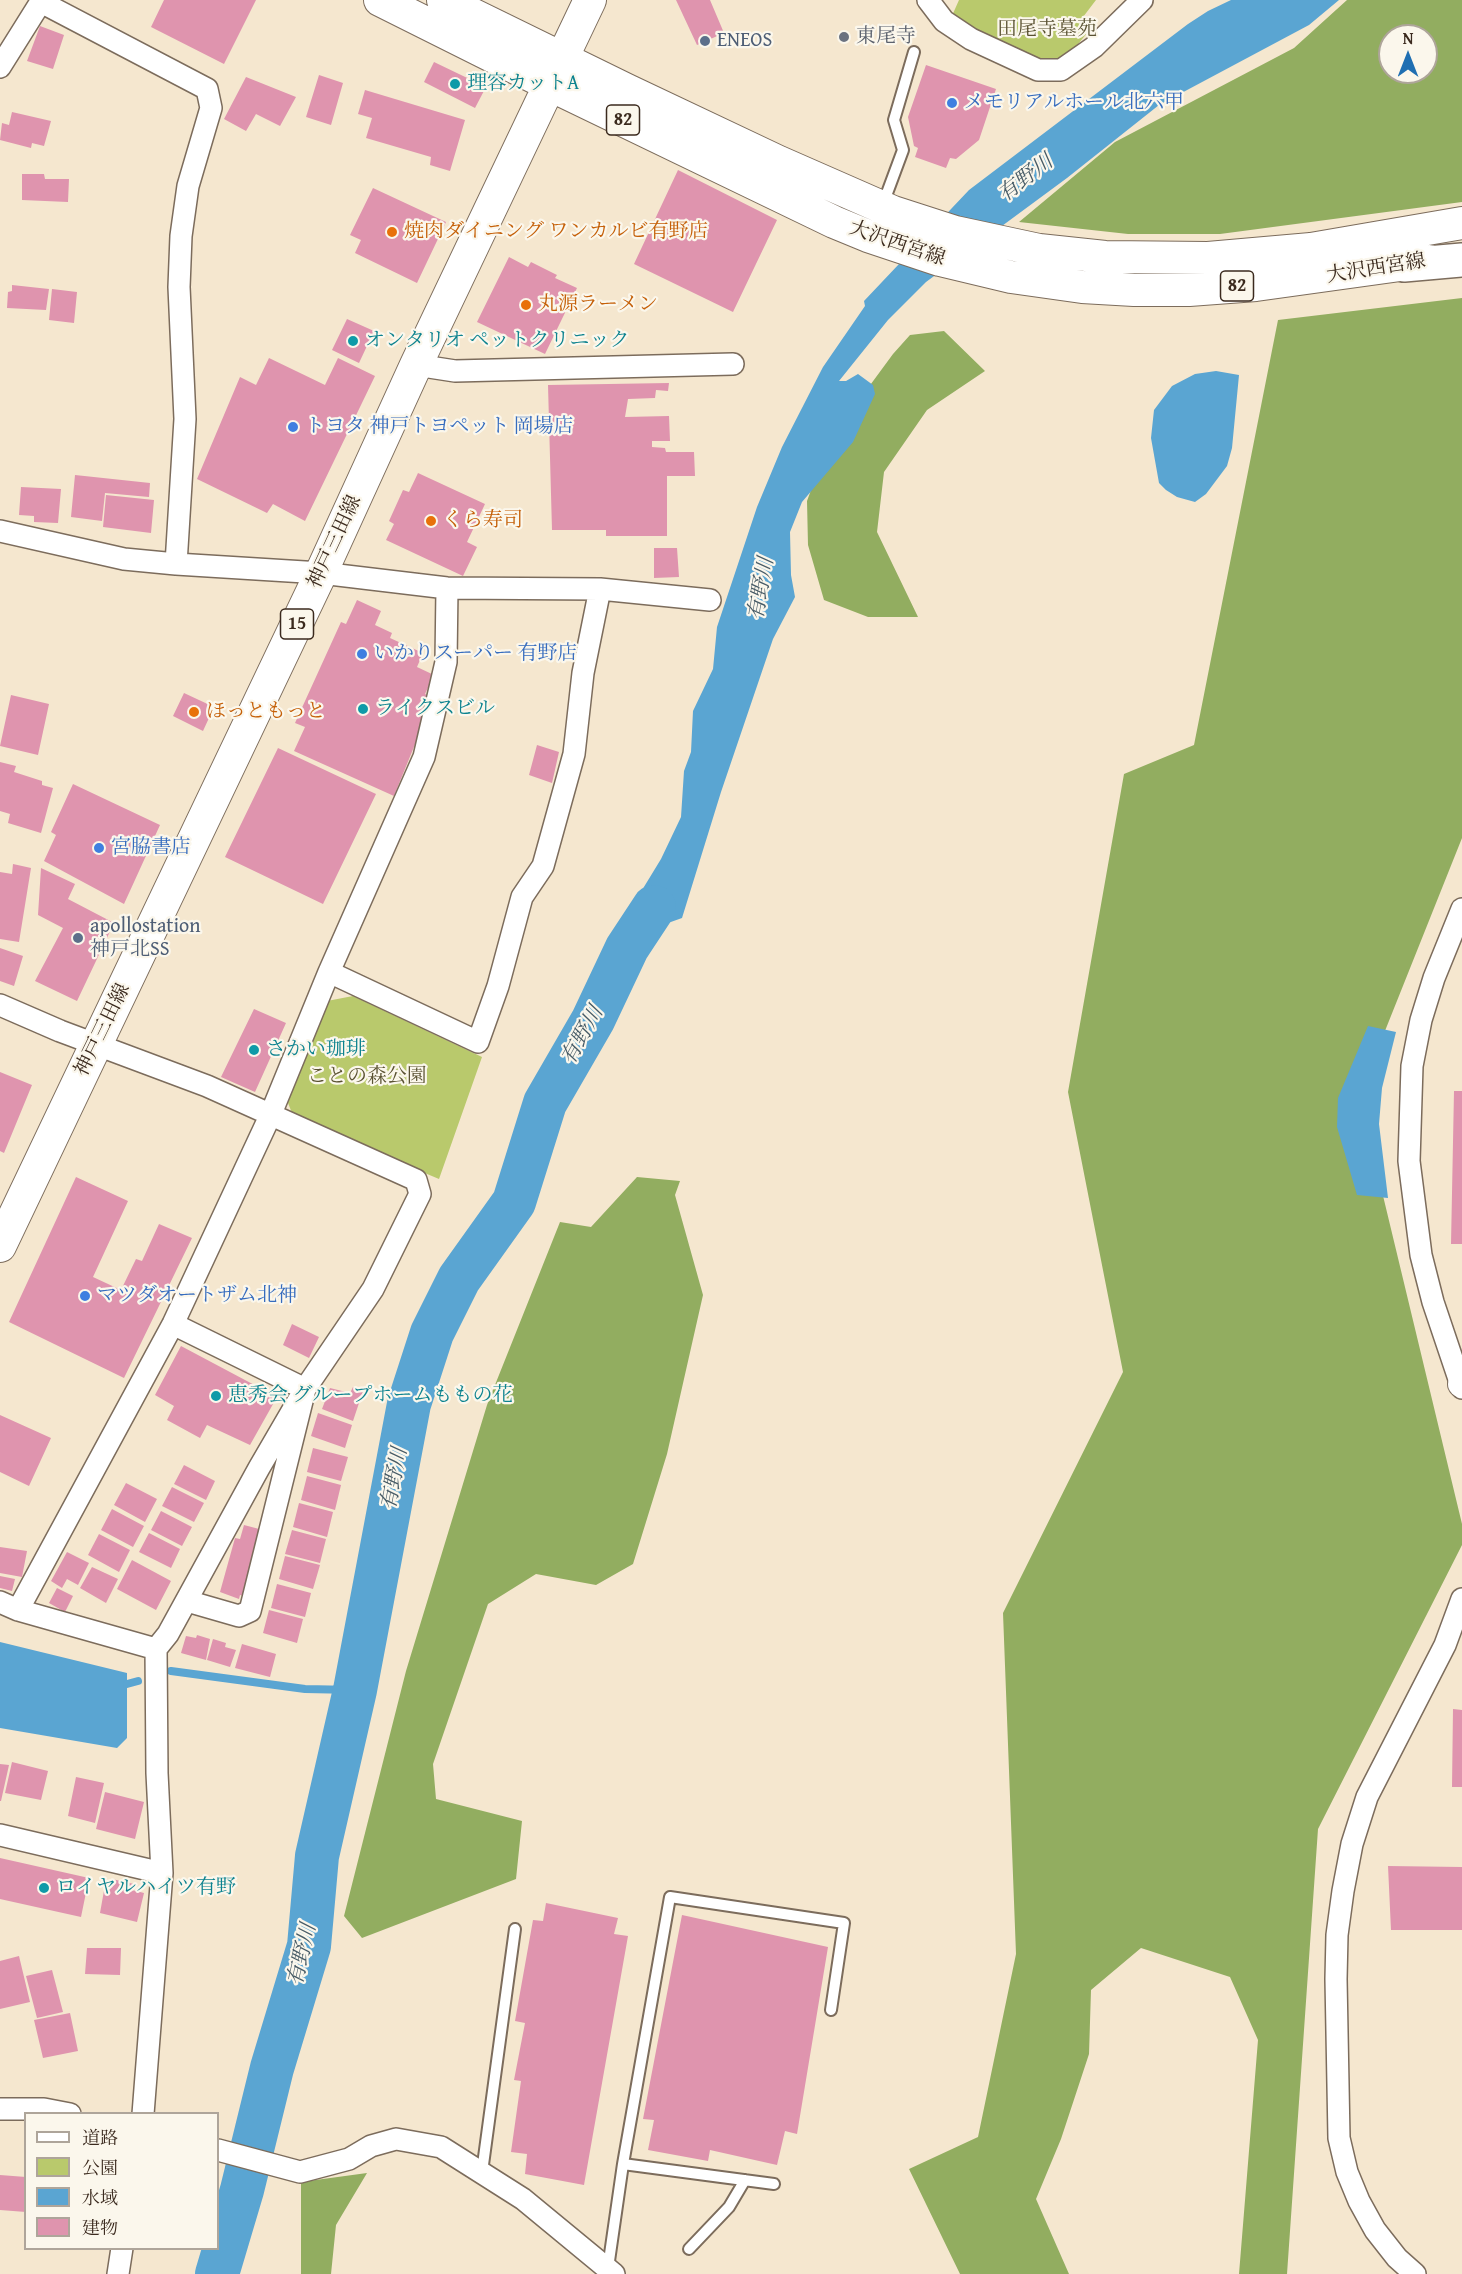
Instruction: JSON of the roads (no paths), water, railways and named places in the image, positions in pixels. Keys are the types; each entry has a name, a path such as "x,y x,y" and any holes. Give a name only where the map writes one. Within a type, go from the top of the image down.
{"highway":[{"path":"1404,265 1462,258"}],"main road":[{"name":"大沢西宮線","path":"380,0 779,162 887,209 955,232 1039,250 1116,257 1208,258 1311,249 1462,223"},
{"name":"大沢西宮線","path":"443,0 556,72 747,181 868,236 940,260 1011,277 1134,290 1189,290 1306,279 1404,265"},
{"name":"神戸三田線","path":"0,1246 321,573 416,365 590,0"}],"street":[{"path":"928,0 944,21 970,39 1038,70 1060,70 1094,48 1142,0"},
{"path":"0,67 41,1 207,89 212,108 188,186 181,236 179,286 185,418 176,564"},
{"path":"416,365 455,371 733,364"},
{"path":"0,531 124,559 321,573 447,588 600,589 710,600"},
{"path":"156,1649 9,1606 173,1324 270,1116 329,972 424,757 446,662 447,588"},
{"path":"329,972 485,1046 498,986 522,897 543,866 574,754 583,673 600,589"},
{"path":"1462,909 1434,978 1421,1020 1412,1066 1408,1161 1421,1255 1462,1385"},
{"path":"0,1005 207,1086 416,1180 420,1194 373,1289 305,1389 187,1601 168,1634 156,1649 157,1773 162,1873 142,2112"},
{"path":"173,1324 305,1389"},
{"path":"187,1601 239,1616 250,1611 305,1389"},
{"path":"247,1490 277,1498"},
{"path":"1415,2274 1397,2258 1374,2230 1359,2201 1345,2161 1337,2105 1337,1935 1342,1891 1352,1844 1367,1797 1445,1645 1462,1599"},
{"path":"0,1835 162,1873"},
{"path":"0,2109 44,2109 60,2112"},
{"path":"219,2150 300,2172 349,2159 371,2146 396,2139 441,2147 524,2199 611,2271"},
{"path":"118,2274 122,2250"}],"lane":[{"path":"887,209 903,150 894,120 914,52"},
{"path":"611,2271 623,2164 670,1896 843,1923 831,2010"},
{"path":"482,2172 515,1929"},
{"path":"623,2164 774,2184"},
{"path":"689,2249 729,2207 745,2180"}],"water":[{"path":"1231,0 1339,0 1309,25 1159,105 1067,178 926,282 888,320 839,381 846,381 858,374 873,385 875,394 853,442 802,502 790,532 791,575 795,597 773,639 721,792 682,918 668,923 655,938 639,964 610,951 621,920 625,918 661,859 681,817 684,771 691,752 693,711 713,669 717,627 757,507 782,447 823,367 865,306 864,301 969,190 1188,24"},
{"path":"1216,371 1239,375 1232,448 1227,466 1206,494 1195,502 1177,497 1159,483 1151,438 1154,410 1172,386 1195,374"},
{"path":"1368,1026 1396,1032 1382,1088 1379,1124 1388,1198 1357,1195 1337,1127 1338,1098"},
{"path":"0,1642 127,1673 127,1738 117,1748 0,1728"}],"waterway":[{"name":"有野川","path":"217,2274 242,2190 272,2068 309,1946 317,1856 355,1690 409,1404 432,1333 459,1279 514,1202 545,1103 593,1020 627,948 654,907"},
{"path":"171,1671 305,1689 355,1690"},
{"path":"127,1684 138,1681"}],"place":[{"name":"東尾寺","path":"844,37"},
{"name":"ENEOS","path":"705,41"},
{"name":"理容カットA","path":"455,84"},
{"name":"メモリアルホール北六甲","path":"952,103"},
{"name":"焼肉ダイニング ワンカルビ有野店","path":"392,232"},
{"name":"丸源ラーメン","path":"526,305"},
{"name":"オンタリオ ペットクリニック","path":"353,341"},
{"name":"トヨタ 神戸トヨペット 岡場店","path":"293,427"},
{"name":"くら寿司","path":"431,521"},
{"name":"いかりスーパー 有野店","path":"362,654"},
{"name":"ライクスビル","path":"363,709"},
{"name":"ほっともっと","path":"194,712"},
{"name":"宮脇書店","path":"99,848"},
{"name":"apollostation 神戸北SS","path":"78,938"},
{"name":"さかい珈琲","path":"254,1050"},
{"name":"マツダオートザム北神","path":"85,1296"},
{"name":"恵秀会 グループホームももの花","path":"216,1396"},
{"name":"ロイヤルハイツ有野","path":"44,1888"}],"park label":[{"name":"田尾寺墓苑","path":"1047,30"},
{"name":"ことの森公園","path":"367,1077"}]}
